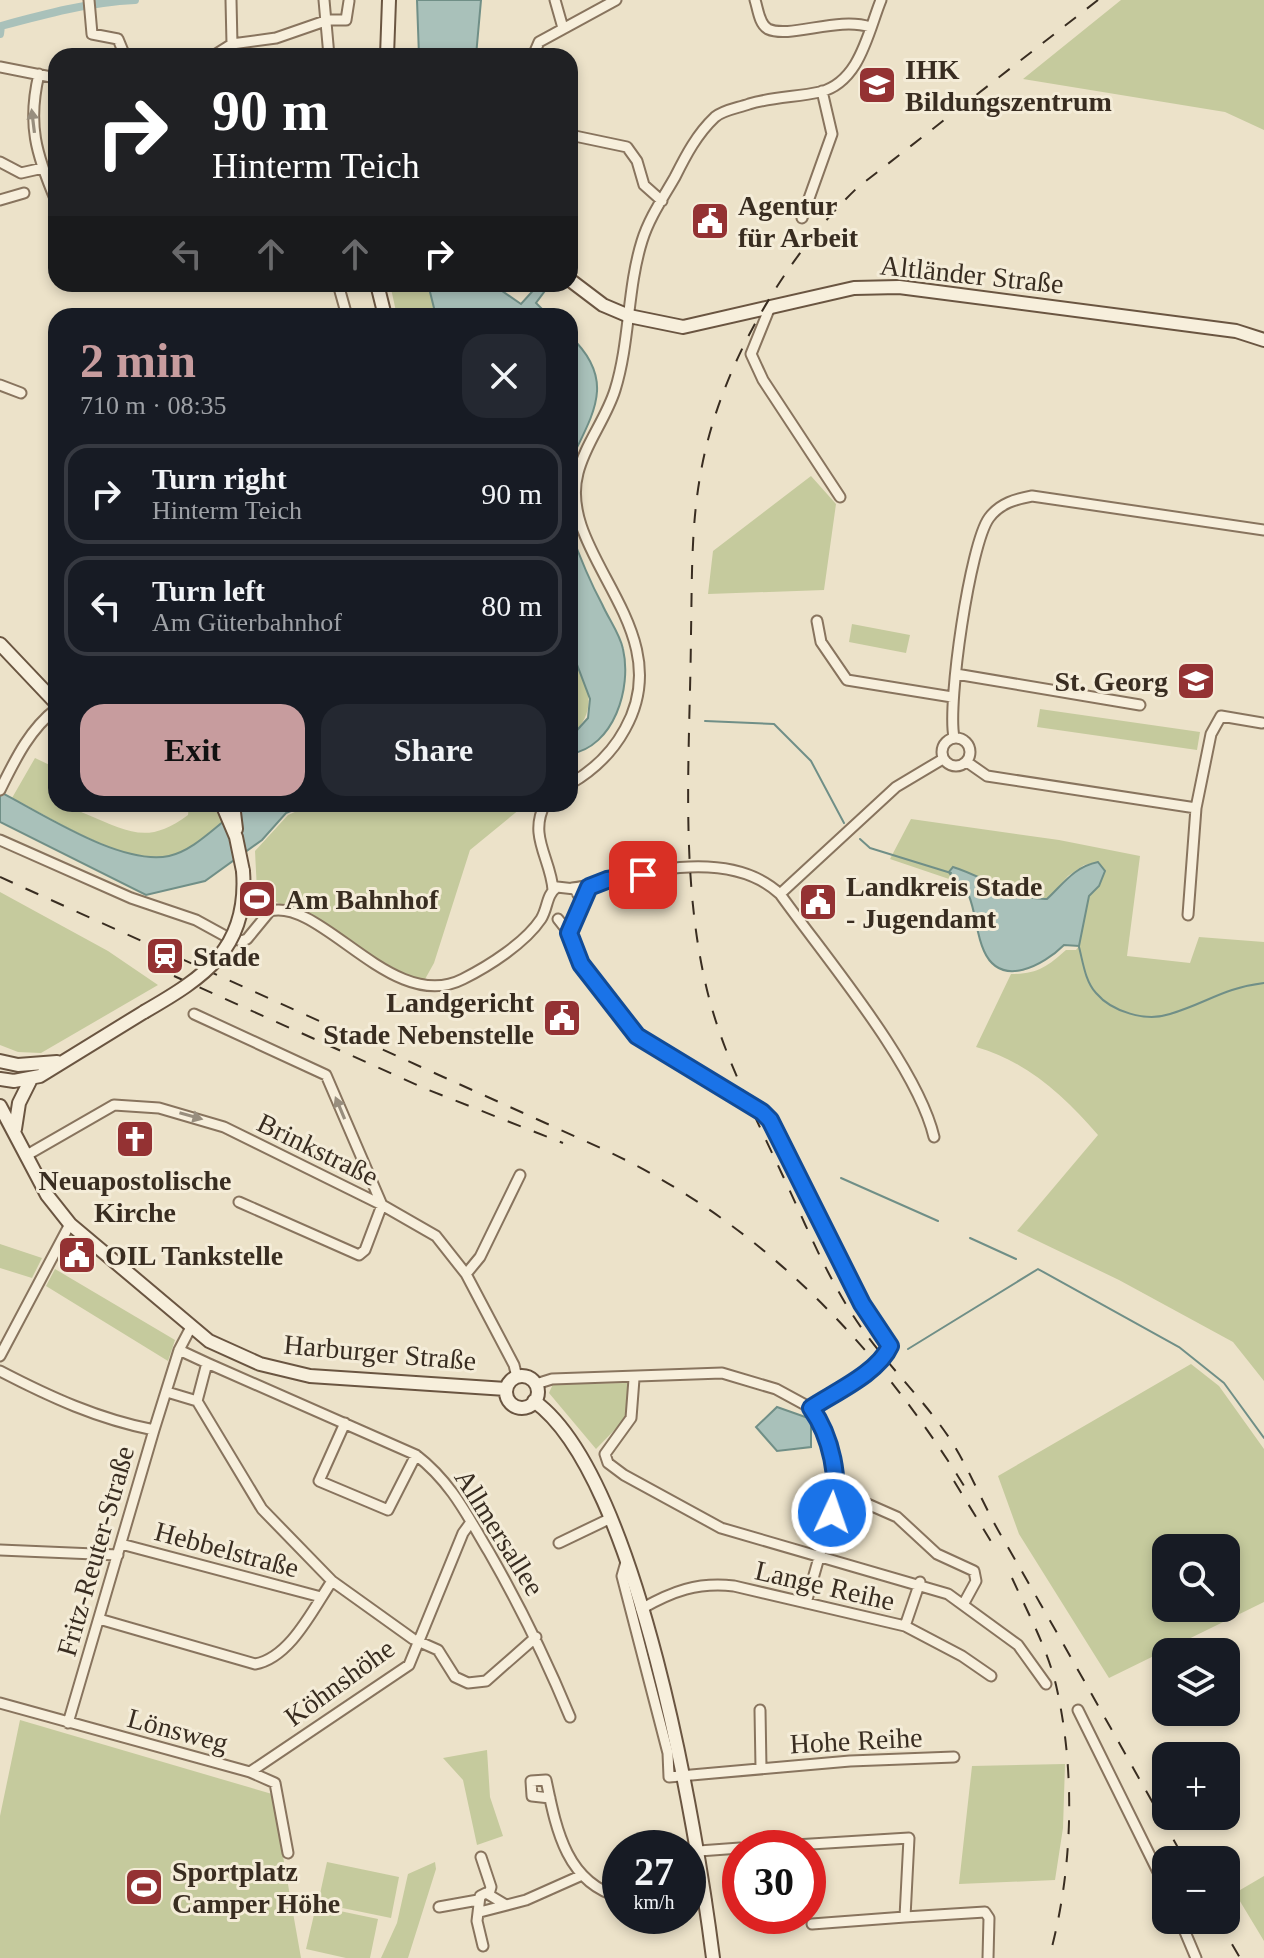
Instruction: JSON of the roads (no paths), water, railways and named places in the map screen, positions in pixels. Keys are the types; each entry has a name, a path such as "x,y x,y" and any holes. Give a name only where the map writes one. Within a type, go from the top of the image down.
{"main road":[{"path":"387,48 389,0"},
{"name":"Altländer Straße","path":"578,286 603,305 629,316 683,327 854,288 899,287 1264,333"},
{"name":"Altländer Straße","path":"1240,332 1264,340"},
{"path":"0,644 48,695"},
{"path":"15,1132 19,1103 31,1079 210,969 235,934 244,888 229,812"},
{"path":"3,1071 60,1061"},
{"path":"3,1071 31,1079"},
{"name":"Harburger Straße","path":"3,1071 8,1119"},
{"name":"Harburger Straße","path":"0,1106 47,1195 70,1224 190,1329 226,1351 279,1370 318,1377 506,1389"},
{"path":"517,1377 530,1378 536,1384 534,1401 526,1407 516,1406 508,1399 506,1389 517,1377"},
{"path":"534,1401 569,1433 611,1518 627,1560 694,1830"},
{"path":"706,1900 713,1958"}],"street":[{"path":"89,0 92,34 121,41 123,48"},
{"path":"231,0 232,44"},
{"path":"555,0 563,28"},
{"path":"536,48 539,42 616,0"},
{"path":"755,0 762,23 769,29 787,30 844,21 870,27"},
{"path":"578,471 615,393 641,242 695,140 718,114 757,102 822,91 841,82 853,68 881,0"},
{"path":"324,1 329,48"},
{"path":"226,48 232,44 276,38 328,20 346,20 349,1"},
{"path":"3,67 48,76"},
{"path":"39,74 31,105 32,125 48,181"},
{"path":"802,218 832,134 822,91"},
{"path":"578,137 627,147 637,161 644,185 662,201"},
{"path":"0,162 21,173 43,168"},
{"path":"0,200 24,193"},
{"path":"770,307 751,354 763,380 840,497"},
{"path":"0,385 21,393"},
{"path":"954,737 952,697 979,536 990,516 1014,499 1032,496 1264,530"},
{"path":"578,514 629,627 640,669 632,716 614,747 595,768 578,779"},
{"path":"817,621 821,642 847,680 952,697"},
{"path":"956,674 1140,705"},
{"path":"2,787 38,724 48,716"},
{"path":"1188,915 1196,808 1211,734 1221,716 1262,723"},
{"path":"943,759 944,743 954,737"},
{"path":"954,737 969,745 967,762"},
{"path":"943,759 955,766 967,762"},
{"path":"780,894 896,787 943,759"},
{"path":"967,762 987,776 1196,808"},
{"path":"0,765 8,773"},
{"path":"0,840 131,898 196,920 237,940 247,939 270,911 289,912 376,964 429,987 451,984 479,970 540,920 553,890 552,876 540,848 538,828 543,812"},
{"path":"553,890 716,866 767,882 780,894 871,1020 911,1082 929,1116 934,1137"},
{"path":"552,876 570,887 582,902"},
{"path":"569,933 589,887"},
{"path":"547,904 569,933 581,964 637,1036 762,1112 770,1120 862,1304 890,1346 887,1353 860,1376 811,1408"},
{"path":"540,920 576,915"},
{"path":"194,1014 326,1075 382,1205 365,1250 359,1255 239,1202"},
{"name":"Brinkstraße","path":"27,1155 114,1105 159,1108 214,1124 382,1205 436,1236 466,1274 514,1365 517,1377"},
{"path":"466,1274 480,1257 520,1175"},
{"path":"0,1356 70,1224"},
{"name":"Fritz-Reuter-Straße","path":"68,1723 154,1430 179,1350 190,1329"},
{"name":"Allmersallee","path":"179,1350 416,1455 439,1473 462,1503 536,1637 570,1717"},
{"path":"197,1401 207,1363"},
{"path":"0,1371 61,1403 119,1423 154,1430"},
{"path":"536,1384 552,1379 634,1379 701,1371 722,1373 776,1389 811,1408 822,1423 838,1491 806,1603"},
{"path":"634,1379 633,1411 605,1449 608,1463 676,1505 721,1528 920,1582 964,1603 1018,1645 1046,1684"},
{"path":"167,1392 197,1401 262,1509 332,1581 438,1650 455,1677 468,1683 486,1681 536,1637"},
{"path":"345,1423 319,1481 388,1510 416,1455"},
{"path":"838,1491 897,1517 937,1554 974,1571 976,1581 964,1603"},
{"path":"559,1543 611,1518"},
{"name":"Köhnshöhe","path":"250,1772 409,1665 463,1533 471,1522"},
{"name":"Hebbelstraße","path":"121,1544 321,1597"},
{"path":"0,1550 118,1555"},
{"path":"627,1560 622,1576 668,1753 666,1772 674,1780 683,1779"},
{"path":"99,1619 255,1664 270,1661 284,1648 332,1581"},
{"path":"905,1626 920,1582"},
{"name":"Lange Reihe","path":"641,1609 675,1590 706,1583 905,1626 962,1656 991,1676"},
{"name":"Lönsweg","path":"0,1703 250,1772 275,1783 288,1853"},
{"name":"Hohe Reihe","path":"760,1710 761,1768"},
{"path":"1078,1710 1152,1860"},
{"name":"Hohe Reihe","path":"683,1779 761,1768 954,1757"},
{"path":"550,1798 559,1833 580,1876 602,1890"},
{"path":"826,1843 909,1838 905,1917"},
{"path":"481,1857 491,1887 489,1894"},
{"path":"480,1912 580,1876"},
{"path":"439,1907 478,1900 483,1893 506,1905"},
{"path":"478,1900 480,1912 477,1921 483,1946"},
{"path":"826,1923 985,1912 989,1918 988,1958"},
{"path":"1186,1934 1196,1958"}],"water":[{"path":"417,0 481,0 477,48 419,48"},
{"path":"430,292 504,292 521,304 532,292 544,292 536,303 541,308 434,308"},
{"path":"578,345 593,368 597,383 596,398 578,446"},
{"path":"578,550 623,649 625,681 622,698 608,728 598,740 578,751 578,729 588,718 590,699 578,667"},
{"path":"0,792 106,846 150,857 181,852 236,812 288,812 262,840 205,881 146,895 0,822"},
{"path":"1098,862 1105,871 1099,886 1089,896 1079,946 1064,945 1034,966 1012,971 1001,969 991,962 984,951 969,896 949,872 953,867 1011,892 1047,899 1076,872"},
{"path":"777,1407 811,1419 811,1447 777,1451 756,1427"}],"waterway":[{"path":"0,34 1,26 34,17 84,6 135,0"},
{"path":"705,721 774,724 811,761 844,823"},
{"path":"860,839 870,848 951,873"},
{"path":"1079,947 1087,977 1096,993 1120,1010 1140,1016 1170,1014 1226,992 1264,983"},
{"path":"841,1178 938,1221"},
{"path":"970,1238 1016,1259"},
{"path":"908,1349 1038,1269 1179,1347 1224,1383 1264,1438"}],"railway":[{"path":"1098,0 857,188 803,249 757,320 737,359 709,438 695,516 688,815 693,906 708,994 741,1086 819,1254 863,1330 950,1439 995,1525 1177,1846"},
{"path":"0,877 603,1149 660,1179 714,1213 763,1250 853,1336 931,1435 966,1489"},
{"path":"174,976 426,1089 563,1143"},
{"path":"954,1481 992,1543"},
{"path":"1012,1578 1052,1671 1067,1752 1067,1857 1049,1958"},
{"path":"1226,1934 1240,1958"}],"place":[{"name":"IHK Bildungszentrum","path":"877,85"},
{"name":"Agentur für Arbeit","path":"710,221"},
{"name":"St. Georg","path":"1196,681"},
{"name":"Am Bahnhof","path":"257,899"},
{"name":"Landkreis Stade - Jugendamt","path":"818,902"},
{"name":"Stade","path":"165,956"},
{"name":"Landgericht Stade Nebenstelle","path":"562,1018"},
{"name":"Neuapostolische Kirche","path":"135,1139"},
{"name":"OIL Tankstelle","path":"77,1255"},
{"name":"Sportplatz Camper Höhe","path":"144,1887"}]}
